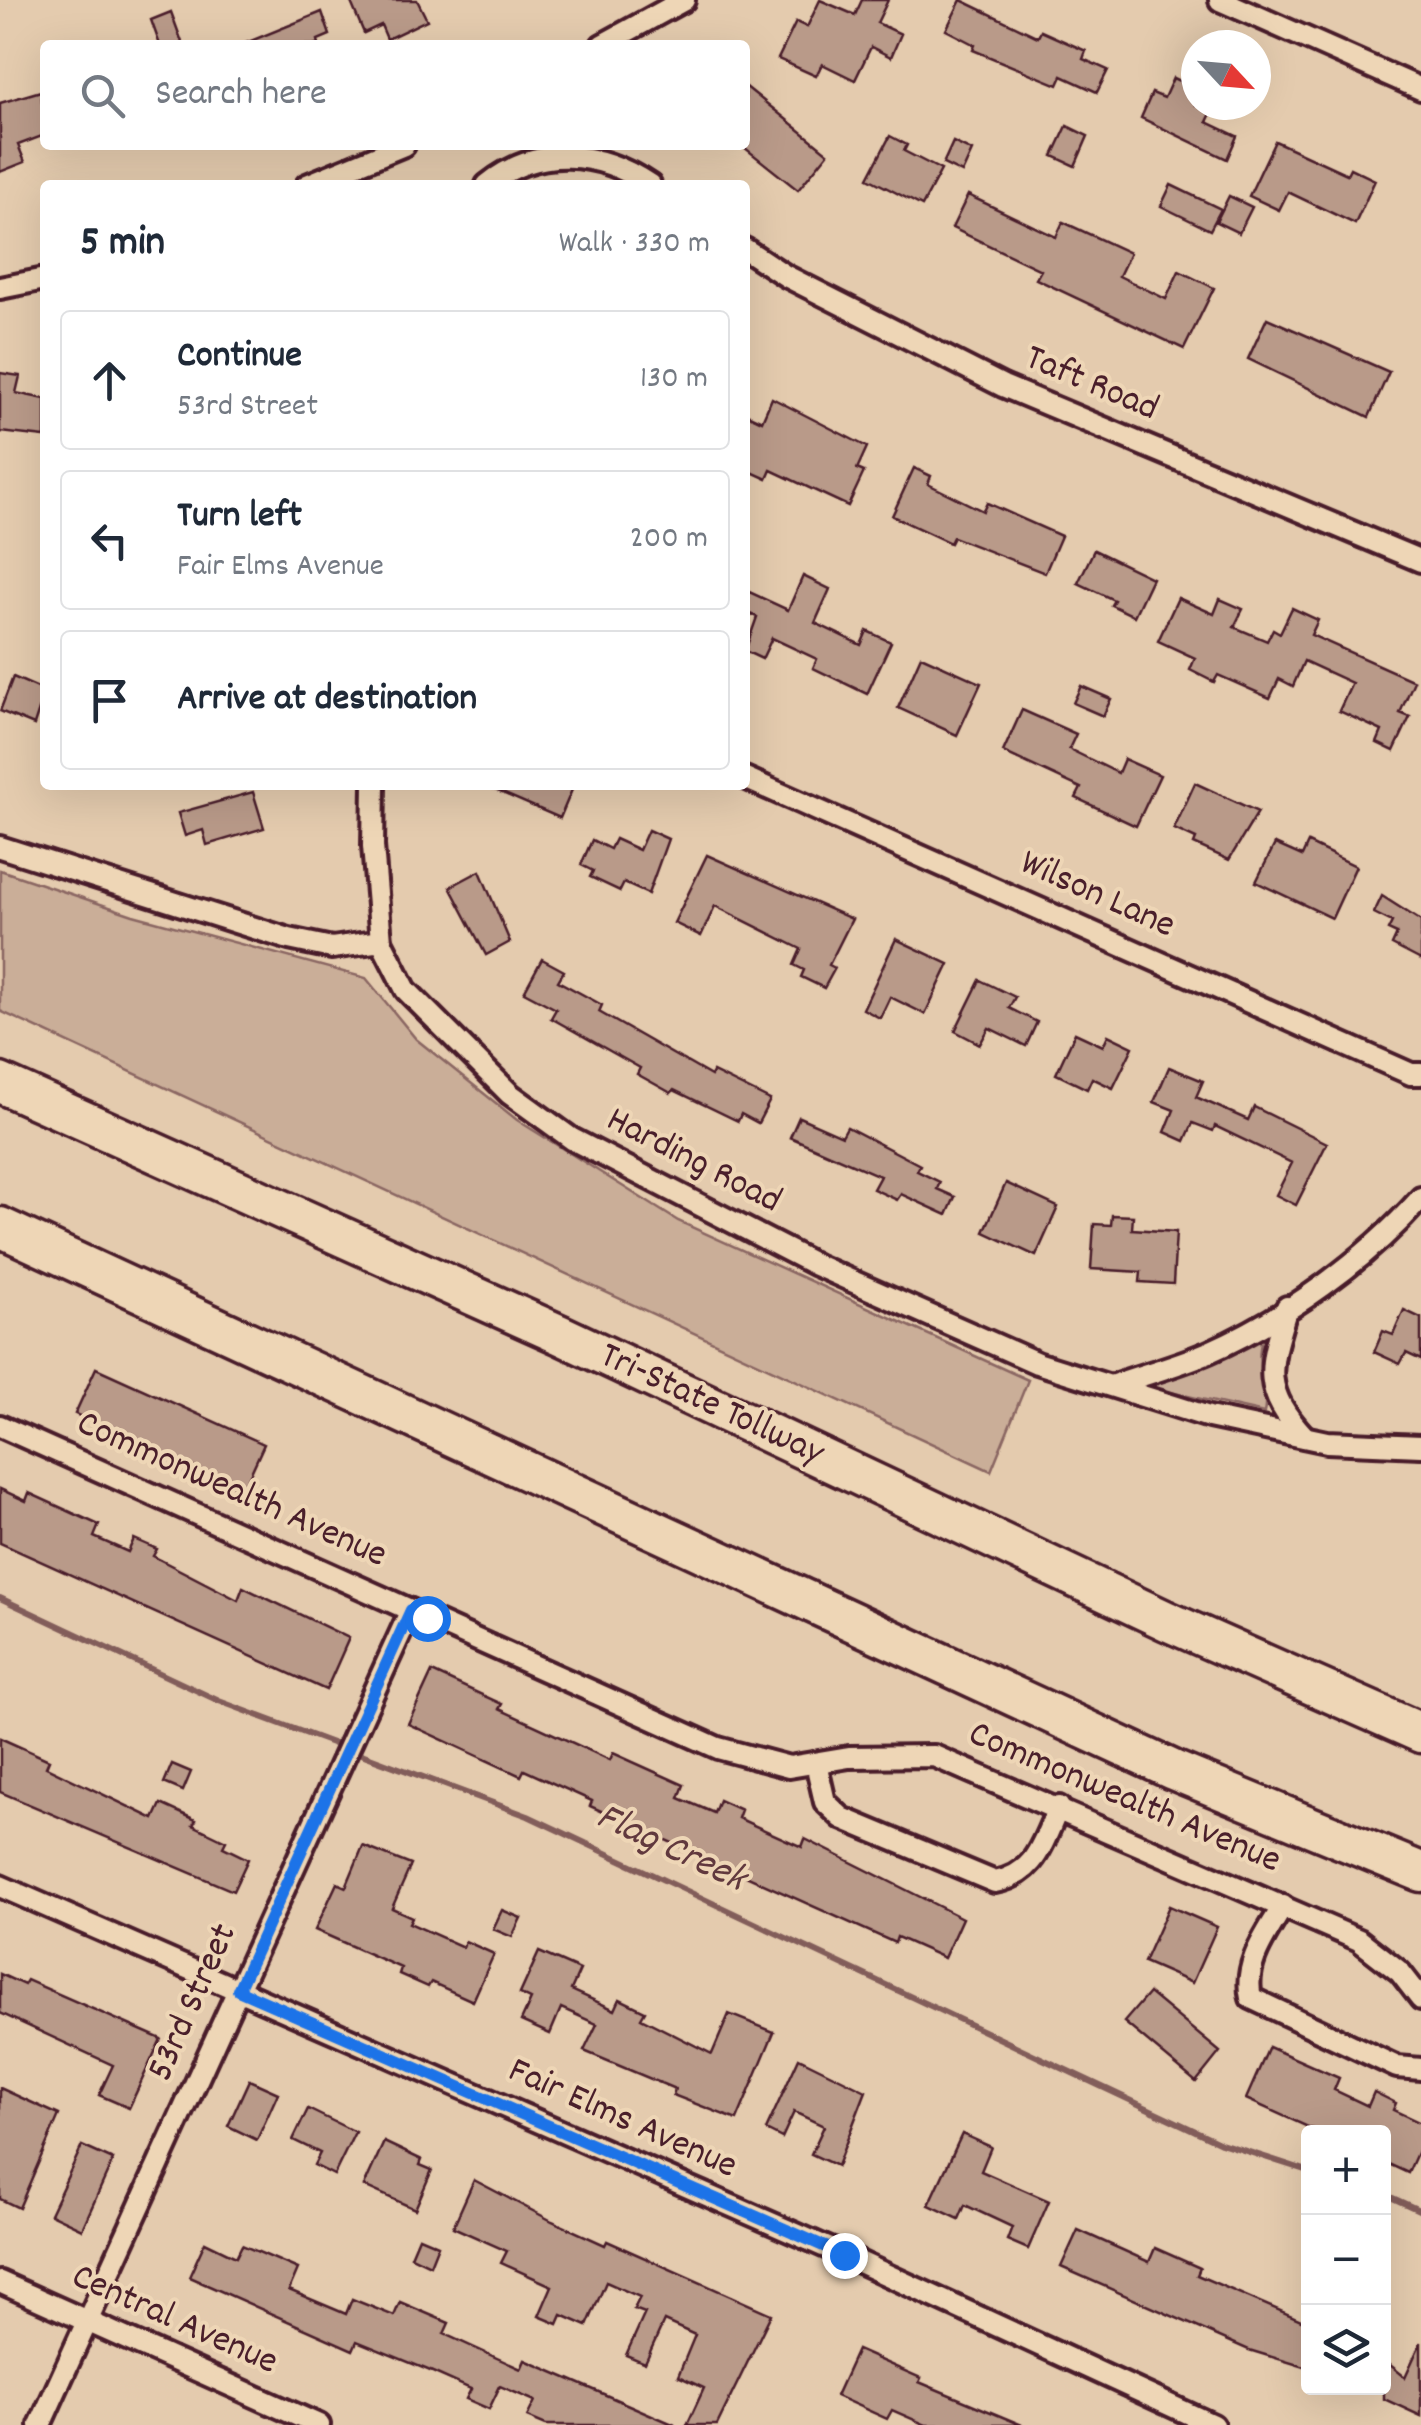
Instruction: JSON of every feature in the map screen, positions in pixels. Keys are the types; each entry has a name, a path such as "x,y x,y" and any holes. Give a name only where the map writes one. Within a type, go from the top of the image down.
{"highway":[{"name":"Tri-State Tollway","path":"0,1082 561,1336 1167,1620 1421,1733"},
{"path":"0,1228 1173,1770 1421,1872"}],"street":[{"path":"611,40 684,0"},
{"path":"1220,0 1421,90"},
{"path":"319,180 392,150"},
{"path":"493,180 542,151 605,161 641,180"},
{"name":"Taft Road","path":"750,252 786,276 1003,386 1421,561"},
{"path":"0,288 40,280"},
{"name":"Wilson Lane","path":"750,780 1416,1074"},
{"path":"0,848 290,939 332,948 380,941 373,846 374,790"},
{"name":"Harding Road","path":"380,941 406,990 453,1042 510,1094 572,1139 933,1320 1037,1363 1208,1417 1305,1437 1421,1446"},
{"path":"1416,1074 1421,1094"},
{"path":"1114,1385 1210,1352 1288,1307 1394,1229 1421,1198"},
{"path":"1288,1307 1270,1375 1278,1405 1305,1437"},
{"name":"Commonwealth Avenue","path":"0,1426 718,1748 788,1767 848,1757 934,1756 1359,1940 1400,1972 1421,2000"},
{"name":"53rd Street","path":"40,2425 411,1610"},
{"path":"816,1763 825,1802 842,1818 995,1882 1017,1878 1033,1862 1059,1807"},
{"name":"Fair Elms Avenue","path":"0,1886 846,2256 1212,2425"},
{"path":"1283,1906 1257,1951 1247,1981 1251,1998 1398,2067 1421,2069"},
{"name":"Central Avenue","path":"0,2282 319,2425"}],"shaded area":[{"path":"0,870 133,915 366,978 416,1039 517,1120 678,1221 1028,1380 991,1471 0,1011"},
{"path":"1254,1339 1261,1343 1264,1413 1152,1388 1157,1380 1204,1365"}],"building":[{"path":"350,0 417,0 427,20 387,39 381,25 364,33"},
{"path":"820,0 855,15 862,0 888,0 877,23 901,34 891,57 871,47 855,80 822,64 816,76 778,59 796,22 807,27"},
{"path":"961,0 1038,37 1041,31 1086,51 1083,59 1108,70 1097,92 1062,76 1058,85 973,50 975,45 946,30"},
{"path":"171,12 181,40 158,40 151,20"},
{"path":"322,12 330,35 318,40 253,40"},
{"path":"1173,78 1181,82 1181,120 1208,120 1237,136 1227,159 1141,118 1152,93 1164,98"},
{"path":"750,90 828,153 798,190 748,150"},
{"path":"40,91 40,137 18,145 25,162 0,172 0,103"},
{"path":"1067,126 1088,136 1075,166 1053,156"},
{"path":"890,136 907,145 904,151 941,170 922,206 868,178"},
{"path":"1275,141 1347,174 1350,168 1375,180 1355,224 1288,192 1279,210 1249,196"},
{"path":"953,142 972,151 962,173 943,164"},
{"path":"1171,185 1221,209 1210,230 1161,206"},
{"path":"968,195 1056,237 1063,222 1130,253 1119,276 1166,299 1179,271 1214,288 1184,349 1036,279 1041,270 952,228"},
{"path":"1229,196 1252,207 1239,233 1216,222"},
{"path":"1267,318 1389,372 1369,417 1248,359"},
{"path":"0,373 20,376 16,393 40,398 40,436 0,432"},
{"path":"772,398 867,447 857,469 864,472 848,506 771,470 767,479 750,471 750,415 762,421"},
{"path":"914,468 931,476 928,484 983,511 987,503 1061,536 1045,573 953,537 950,543 892,516"},
{"path":"1094,550 1152,578 1134,616 1111,605 1114,600 1078,583"},
{"path":"803,576 830,589 815,623 861,645 867,631 891,642 867,694 813,668 817,659 772,638 762,659 750,653 750,637 757,617 750,614 750,592 788,610"},
{"path":"1178,598 1214,614 1220,599 1243,609 1234,627 1267,641 1273,629 1280,633 1292,608 1318,620 1311,635 1414,681 1400,713 1410,717 1394,751 1377,743 1382,731 1339,711 1352,683 1304,661 1293,686 1279,679 1270,698 1218,675 1214,682 1190,670 1195,658 1158,641"},
{"path":"921,656 981,683 957,735 898,708"},
{"path":"13,677 40,689 34,725 0,711"},
{"path":"1081,686 1111,699 1103,716 1073,703"},
{"path":"1022,710 1076,734 1069,749 1118,773 1124,759 1160,775 1136,826 1076,798 1081,788 1003,752"},
{"path":"1195,783 1258,812 1229,860 1194,844 1196,839 1174,829"},
{"path":"496,790 572,790 560,818"},
{"path":"253,792 264,828 207,845 203,830 185,836 178,813"},
{"path":"648,830 668,839 648,894 624,883 620,891 590,877 593,871 581,865 592,840 610,849 615,839 639,850"},
{"path":"1308,843 1356,866 1332,918 1256,882 1275,844 1302,856"},
{"path":"707,855 852,919 829,965 835,968 824,988 801,977 804,970 794,965 801,949 715,906 701,936 674,923"},
{"path":"480,871 510,942 486,955 450,887"},
{"path":"1382,896 1421,921 1421,960 1392,945 1397,934 1388,930 1392,922 1374,913"},
{"path":"896,939 949,964 925,1014 890,997 880,1018 863,1009"},
{"path":"542,959 564,971 558,981 602,1005 599,1012 711,1076 713,1072 770,1100 758,1123 741,1114 738,1121 674,1090 671,1093 637,1074 640,1068 551,1018 556,1009 524,992"},
{"path":"980,980 1015,997 1009,1008 1037,1022 1026,1046 989,1028 980,1044 955,1031"},
{"path":"1075,1033 1103,1046 1108,1035 1133,1047 1113,1088 1092,1078 1087,1089 1056,1074"},
{"path":"1169,1067 1203,1081 1196,1097 1248,1120 1254,1107 1327,1143 1296,1205 1276,1195 1292,1163 1215,1126 1213,1131 1193,1123 1185,1141 1165,1132 1174,1110 1154,1102"},
{"path":"799,1117 842,1136 847,1127 920,1165 917,1171 940,1182 937,1189 955,1197 947,1215 901,1194 897,1200 873,1189 880,1176 790,1137"},
{"path":"1006,1183 1058,1207 1036,1256 984,1232"},
{"path":"1112,1215 1133,1216 1132,1229 1176,1232 1173,1284 1140,1282 1141,1272 1091,1269 1094,1224 1111,1225"},
{"path":"1404,1310 1421,1318 1421,1360 1406,1353 1400,1364 1374,1352 1383,1331 1393,1335"},
{"path":"96,1368 264,1444 243,1490 75,1414"},
{"path":"0,1489 26,1501 29,1493 99,1525 94,1537 128,1552 134,1539 157,1549 153,1556 238,1600 243,1587 349,1638 326,1690 0,1543"},
{"path":"432,1672 502,1704 499,1709 610,1760 613,1753 684,1785 679,1798 714,1813 719,1800 741,1810 738,1818 802,1847 805,1839 962,1918 944,1958 897,1937 895,1943 590,1806 592,1801 524,1770 521,1776 408,1724"},
{"path":"0,1738 49,1760 46,1767 154,1819 161,1804 196,1820 193,1825 226,1841 223,1847 248,1859 233,1891 0,1792"},
{"path":"172,1764 191,1772 183,1791 164,1783"},
{"path":"363,1846 411,1865 392,1908 412,1917 409,1923 463,1947 465,1941 494,1954 473,2001 431,1982 428,1987 399,1974 401,1968 315,1930 337,1883 346,1887"},
{"path":"1169,1906 1217,1927 1192,1983 1144,1962"},
{"path":"502,1910 521,1918 512,1937 493,1929"},
{"path":"539,1952 580,1970 571,1990 615,2010 620,1999 645,2011 641,2018 712,2054 729,2014 774,2032 737,2120 673,2095 675,2089 584,2051 597,2024 561,2008 550,2034 521,2021 531,1999 520,1994"},
{"path":"0,1974 24,1985 27,1980 161,2039 129,2108 99,2095 113,2065 0,2013"},
{"path":"1149,1993 1220,2052 1196,2082 1124,2022"},
{"path":"1269,2047 1339,2078 1334,2090 1368,2106 1374,2092 1396,2103 1393,2110 1421,2123 1421,2144 1408,2173 1391,2165 1391,2125 1304,2125 1246,2099"},
{"path":"799,2058 866,2091 837,2166 811,2154 824,2126 794,2112 782,2138 766,2130"},
{"path":"249,2080 278,2093 257,2140 228,2126"},
{"path":"0,2088 59,2115 19,2208 0,2199"},
{"path":"308,2109 355,2132 334,2175 314,2165 320,2153 293,2140"},
{"path":"962,2134 991,2147 981,2171 1049,2201 1028,2249 1007,2240 1012,2227 965,2205 959,2219 929,2205"},
{"path":"384,2142 422,2160 420,2165 432,2170 415,2209 364,2186"},
{"path":"82,2146 113,2160 82,2229 50,2214"},
{"path":"474,2180 605,2245 607,2241 771,2314 717,2425 687,2425 704,2388 678,2376 695,2335 664,2321 645,2363 626,2355 645,2313 634,2309 640,2297 606,2282 587,2326 562,2315 558,2324 539,2316 552,2286 501,2263 507,2251 453,2227"},
{"path":"1078,2230 1149,2262 1155,2248 1200,2268 1197,2275 1301,2320 1301,2366 1249,2350 1061,2267"},
{"path":"419,2237 438,2245 430,2265 411,2256"},
{"path":"205,2242 236,2257 242,2245 298,2269 289,2290 346,2314 352,2299 394,2316 400,2302 449,2323 444,2334 521,2369 525,2360 675,2425 546,2425 527,2417 535,2401 500,2386 489,2409 466,2399 471,2389 428,2370 357,2341 353,2350 189,2277"},
{"path":"1421,2342 1421,2416 1384,2399 1384,2395 1391,2395 1391,2366 1405,2377"},
{"path":"857,2350 921,2378 919,2382 1022,2425 926,2425 892,2410 887,2419 836,2396"}],"waterway":[{"name":"Flag Creek","path":"0,1598 219,1701 528,1816 1221,2143 1301,2169"},
{"name":"Flag Creek","path":"1391,2197 1421,2211"}],"route":[{"path":"427,1618 411,1610 238,1990 844,2255"}]}
